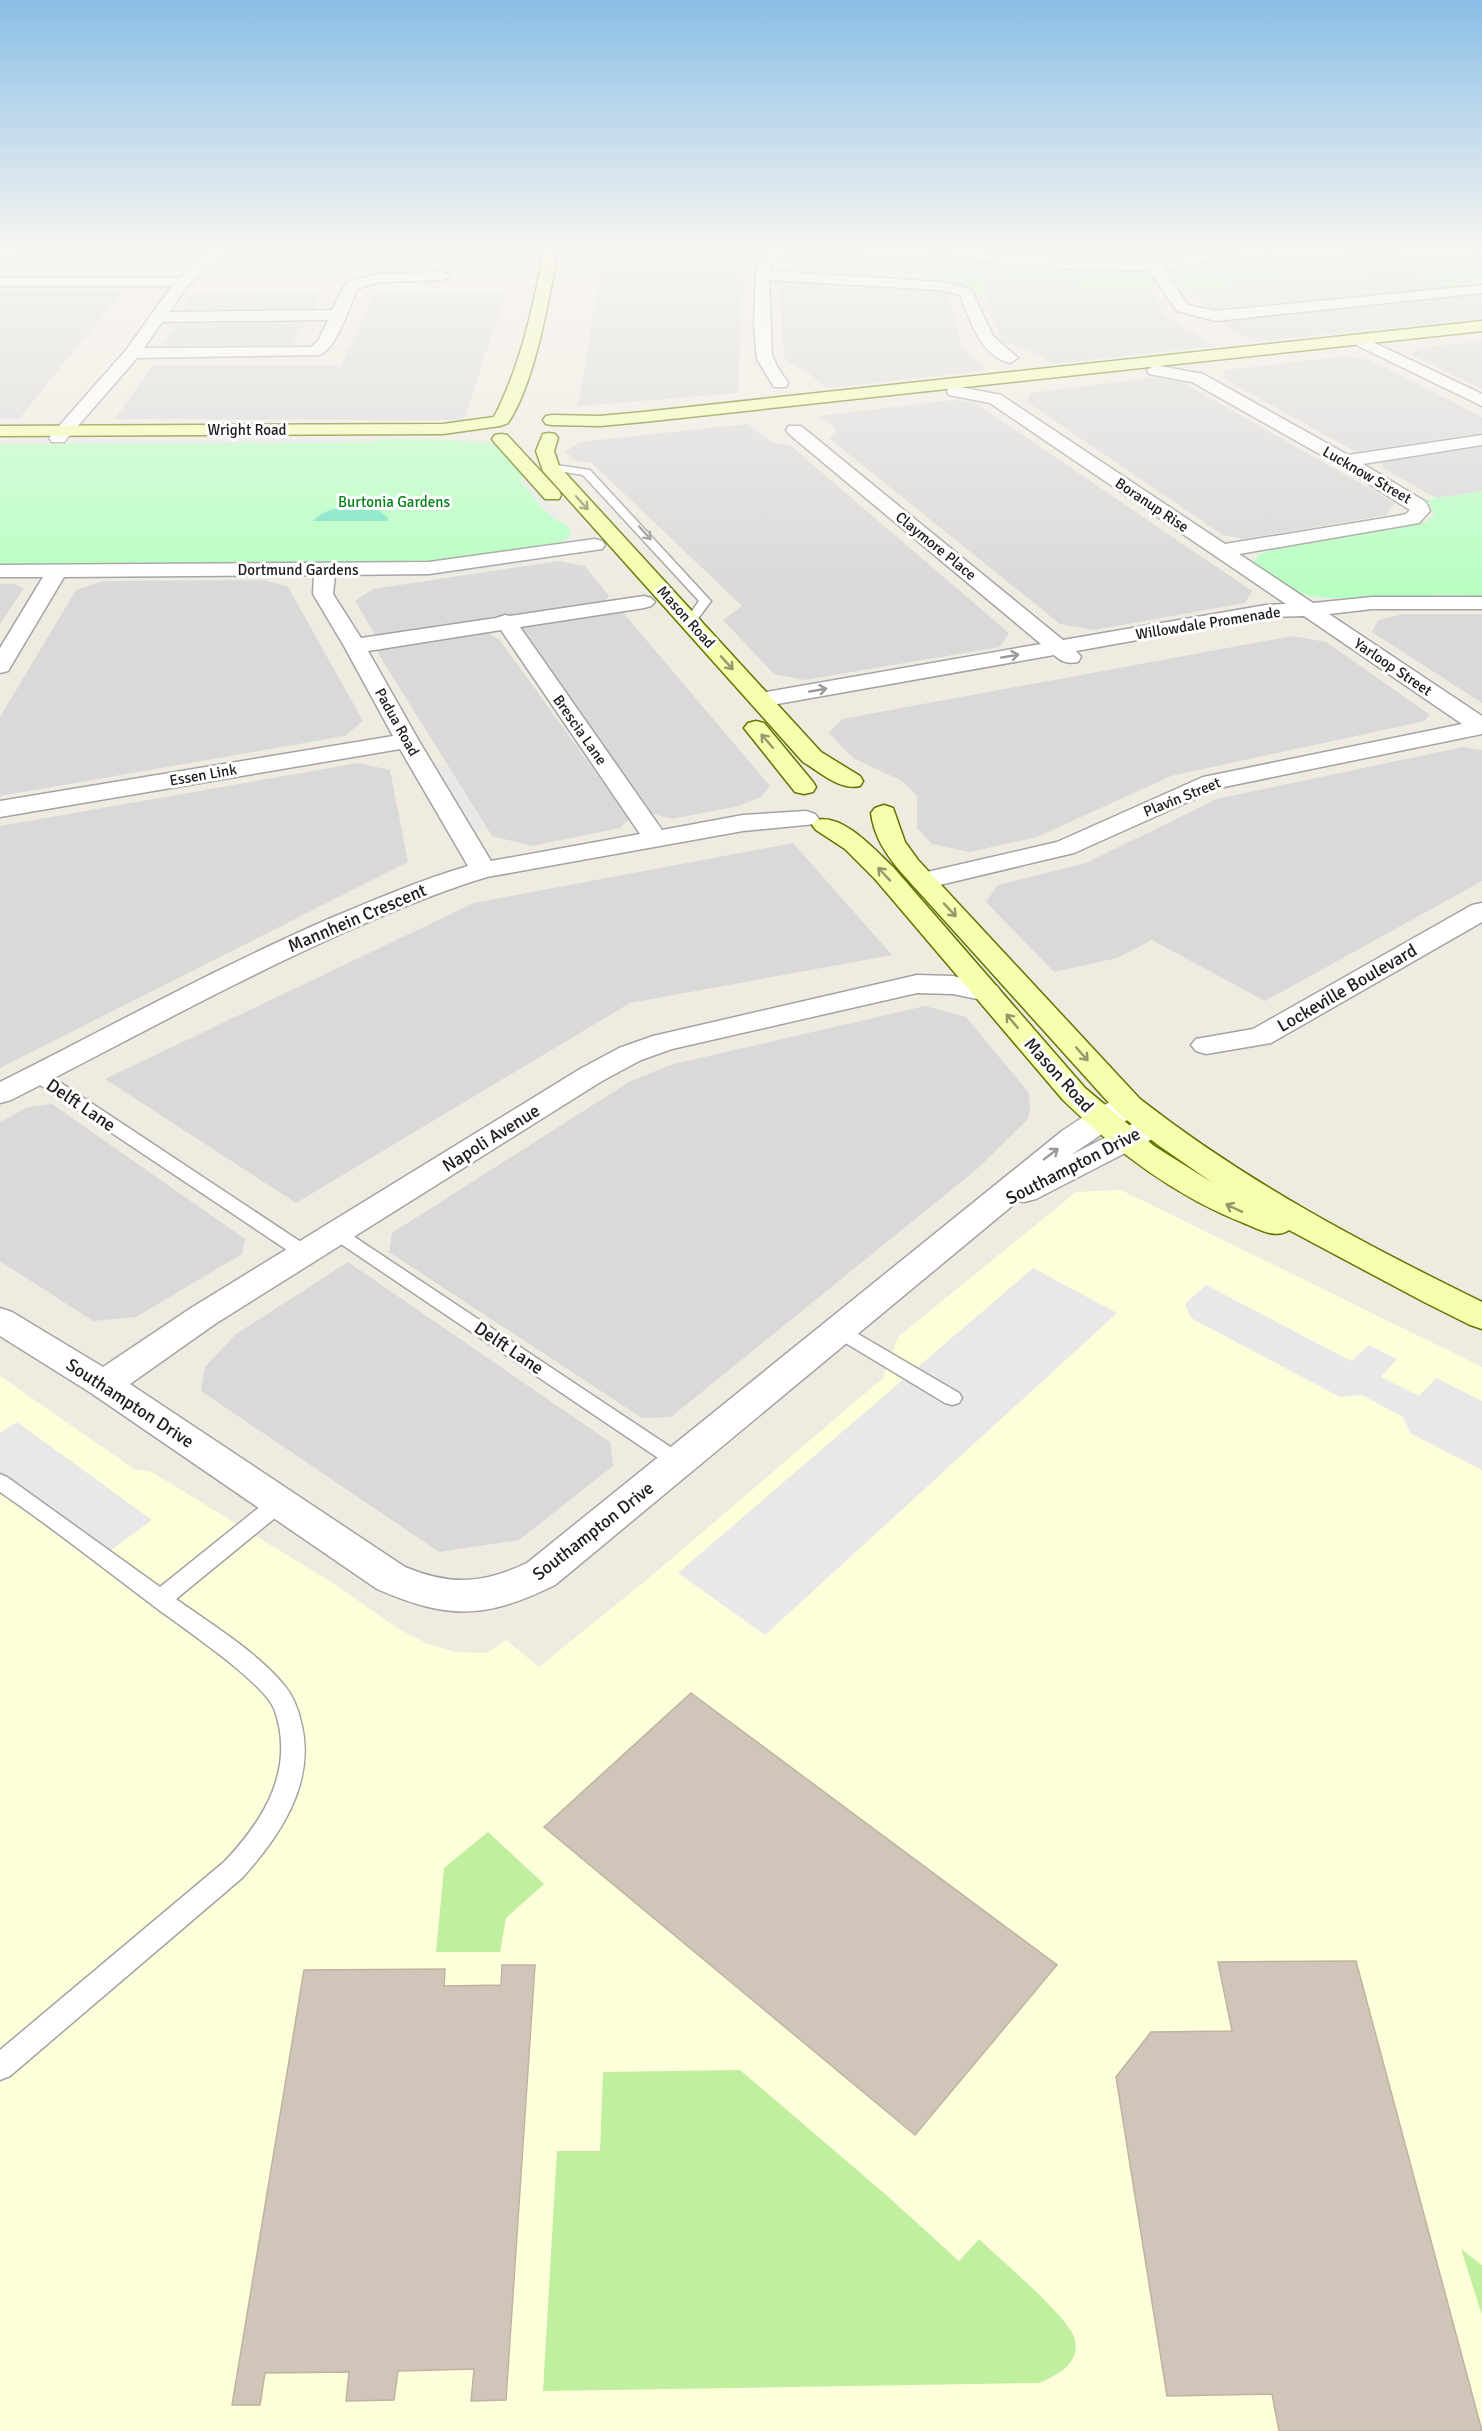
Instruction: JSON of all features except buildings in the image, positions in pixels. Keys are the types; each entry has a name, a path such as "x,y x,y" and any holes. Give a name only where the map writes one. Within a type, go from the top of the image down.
{"street":[{"path":"61,435 123,363"},
{"path":"497,429 516,392 524,363"},
{"path":"767,363 780,383"},
{"path":"497,429 643,417 1165,363"},
{"path":"998,392 1155,370 1198,371 1243,363"},
{"path":"1406,363 1482,401"},
{"name":"Lucknow Street","path":"1198,371 1412,500 1419,506 1420,511 1412,519 1220,551"},
{"name":"Boranup Rise","path":"539,426 955,391 998,392 1305,611"},
{"path":"497,429 539,426"},
{"name":"Mason Road","path":"539,426 550,467 690,622 760,711 812,757 851,781 874,788 882,794 887,806 884,813 885,830 892,844 923,881 1141,1116 1216,1171 1348,1249 1482,1317"},
{"name":"Wright Road","path":"0,438 61,435 497,429"},
{"name":"Mason Road","path":"497,429 660,619"},
{"name":"Wright Road","path":"0,430 61,435"},
{"name":"Claymore Place","path":"795,430 1076,662"},
{"path":"1345,461 1482,441"},
{"name":"Dortmund Gardens","path":"0,571 438,568 595,545"},
{"name":"Padua Road","path":"325,570 323,594 483,870"},
{"path":"0,666 10,632 57,571"},
{"path":"355,646 505,621 644,602"},
{"name":"Willowdale Promenade","path":"760,711 1059,648 1266,611 1305,611 1371,603 1482,603"},
{"name":"Willowdale Promenade","path":"760,711 1076,662 1272,626 1305,611"},
{"name":"Yarloop Street","path":"1305,611 1482,727"},
{"name":"Brescia Lane","path":"505,621 656,839"},
{"name":"Mason Road","path":"760,711 807,808 854,844 884,873 1074,1094 1112,1130 1190,1185 1229,1206 1348,1249"},
{"name":"Plavin Street","path":"923,881 1065,848 1212,782 1482,727"},
{"name":"Essen Link","path":"0,809 407,741"},
{"path":"851,781 826,780 807,808 852,826 866,823 884,813"},
{"name":"Mannhein Crescent","path":"0,1094 310,937 412,894 483,870 656,839 807,808"},
{"name":"Lockeville Boulevard","path":"1206,1045 1261,1037 1482,911"},
{"name":"Napoli Avenue","path":"917,984 938,969 951,951"},
{"name":"Napoli Avenue","path":"104,1384 203,1316 591,1075 630,1054 663,1042 917,984 953,985 987,992"},
{"name":"Southampton Drive","path":"0,1320 104,1384 391,1578 416,1590 443,1597 471,1598 493,1595 519,1586 541,1574 992,1207 1074,1168 1112,1130 1141,1116"}],"lane":[{"name":"Delft Lane","path":"37,1075 306,1254"},
{"name":"Delft Lane","path":"338,1234 680,1463"},
{"path":"841,1331 952,1398"},
{"path":"0,1482 218,1641 275,1690 287,1710 293,1749 292,1771 285,1797 274,1821 256,1848 0,2067"},
{"path":"161,1599 279,1503"}],"shaded area":[{"path":"0,363 64,363 19,419 0,419"},
{"path":"482,363 464,420 115,419 153,365"},
{"path":"585,363 739,363 738,393 578,406"},
{"path":"792,363 980,363 986,370 826,388 810,374"},
{"path":"1283,363 1377,363 1482,417 1482,433 1356,452 1221,377 1226,370"},
{"path":"1429,363 1482,363 1482,389"},
{"path":"1157,377 1182,382 1395,503 1386,515 1243,539 1223,535 1027,402 1031,393"},
{"path":"953,400 974,402 1252,591 1245,603 1094,630 1060,624 830,439 836,429 818,416"},
{"path":"747,424 774,443 790,445 1009,633 1000,647 804,680 774,674 723,620 742,606 592,463 574,460 565,452 580,442"},
{"path":"384,439 372,442 0,444 0,441"},
{"path":"1482,447 1482,491 1436,498 1383,468 1383,462"},
{"path":"525,476 563,520 553,518 519,480"},
{"path":"538,558 532,562 447,575 400,577 389,573 447,572"},
{"path":"558,561 585,566 609,596 604,602 389,637 375,634 355,601 373,589"},
{"path":"264,580 288,587 363,721 345,736 0,796 0,717 76,590 103,581"},
{"path":"0,584 14,584 24,588 0,624"},
{"path":"620,609 770,786 762,796 739,806 672,819 653,814 519,632 527,624"},
{"path":"1403,614 1482,614 1482,703 1372,632 1378,620"},
{"path":"472,633 487,633 499,639 629,819 620,828 532,846 492,836 376,650"},
{"path":"1293,636 1326,642 1429,714 1425,721 1171,776 1037,837 969,852 932,844 917,828 917,796 902,781 853,758 829,733 842,719"},
{"path":"1463,747 1482,750 1482,881 1265,1001 1152,940 1117,958 1054,972 986,902 998,885 1086,863 1217,799"},
{"path":"358,763 390,770 408,862 0,1068 0,826"},
{"path":"433,763 448,767 484,827 476,835"},
{"path":"793,843 892,955 630,1003 296,1203 105,1079 474,903"},
{"path":"925,1006 966,1017 1029,1093 1030,1111 1027,1120 977,1169 671,1417 642,1418 389,1252 392,1233 629,1082 670,1065"},
{"path":"52,1104 245,1239 242,1254 136,1317 93,1321 0,1261 0,1122 28,1107"},
{"path":"1121,1190 1482,1367 1482,2431 0,2431 0,1376 134,1469 152,1472 336,1585 397,1628 426,1643 455,1652 487,1653 506,1640 539,1667 650,1577 883,1378 898,1337 1076,1192"},
{"path":"348,1262 610,1442 613,1466 519,1540 439,1552 201,1391 205,1367 236,1334"},
{"path":"1033,1268 1117,1313 765,1635 678,1573"},
{"path":"1206,1285 1351,1361 1369,1345 1397,1359 1381,1377 1419,1396 1436,1378 1482,1401 1482,1470 1410,1433 1403,1417 1362,1395 1340,1397 1191,1318 1185,1304"},
{"path":"17,1422 152,1520 103,1556 0,1482 0,1433"}],"green space":[{"name":"Burtonia Gardens","path":"384,439 447,440 488,443 500,447 525,476 520,480 539,504 552,517 567,525 571,535 558,545 442,563 0,566 0,444 372,442"},
{"path":"1482,491 1482,596 1328,598 1310,596 1289,588 1256,566 1254,562 1258,555 1275,548 1426,522 1434,515 1425,500"},
{"path":"356,506 376,508 388,518 387,521 313,521 327,511"},
{"path":"488,1832 544,1884 506,1918 500,1952 436,1952 444,1868"},
{"path":"740,2070 885,2194 959,2261 979,2239 1033,2288 1071,2330 1076,2348 1066,2368 1039,2383 543,2391 557,2151 600,2151 603,2072"},
{"path":"1461,2249 1482,2265 1482,2315"}]}
